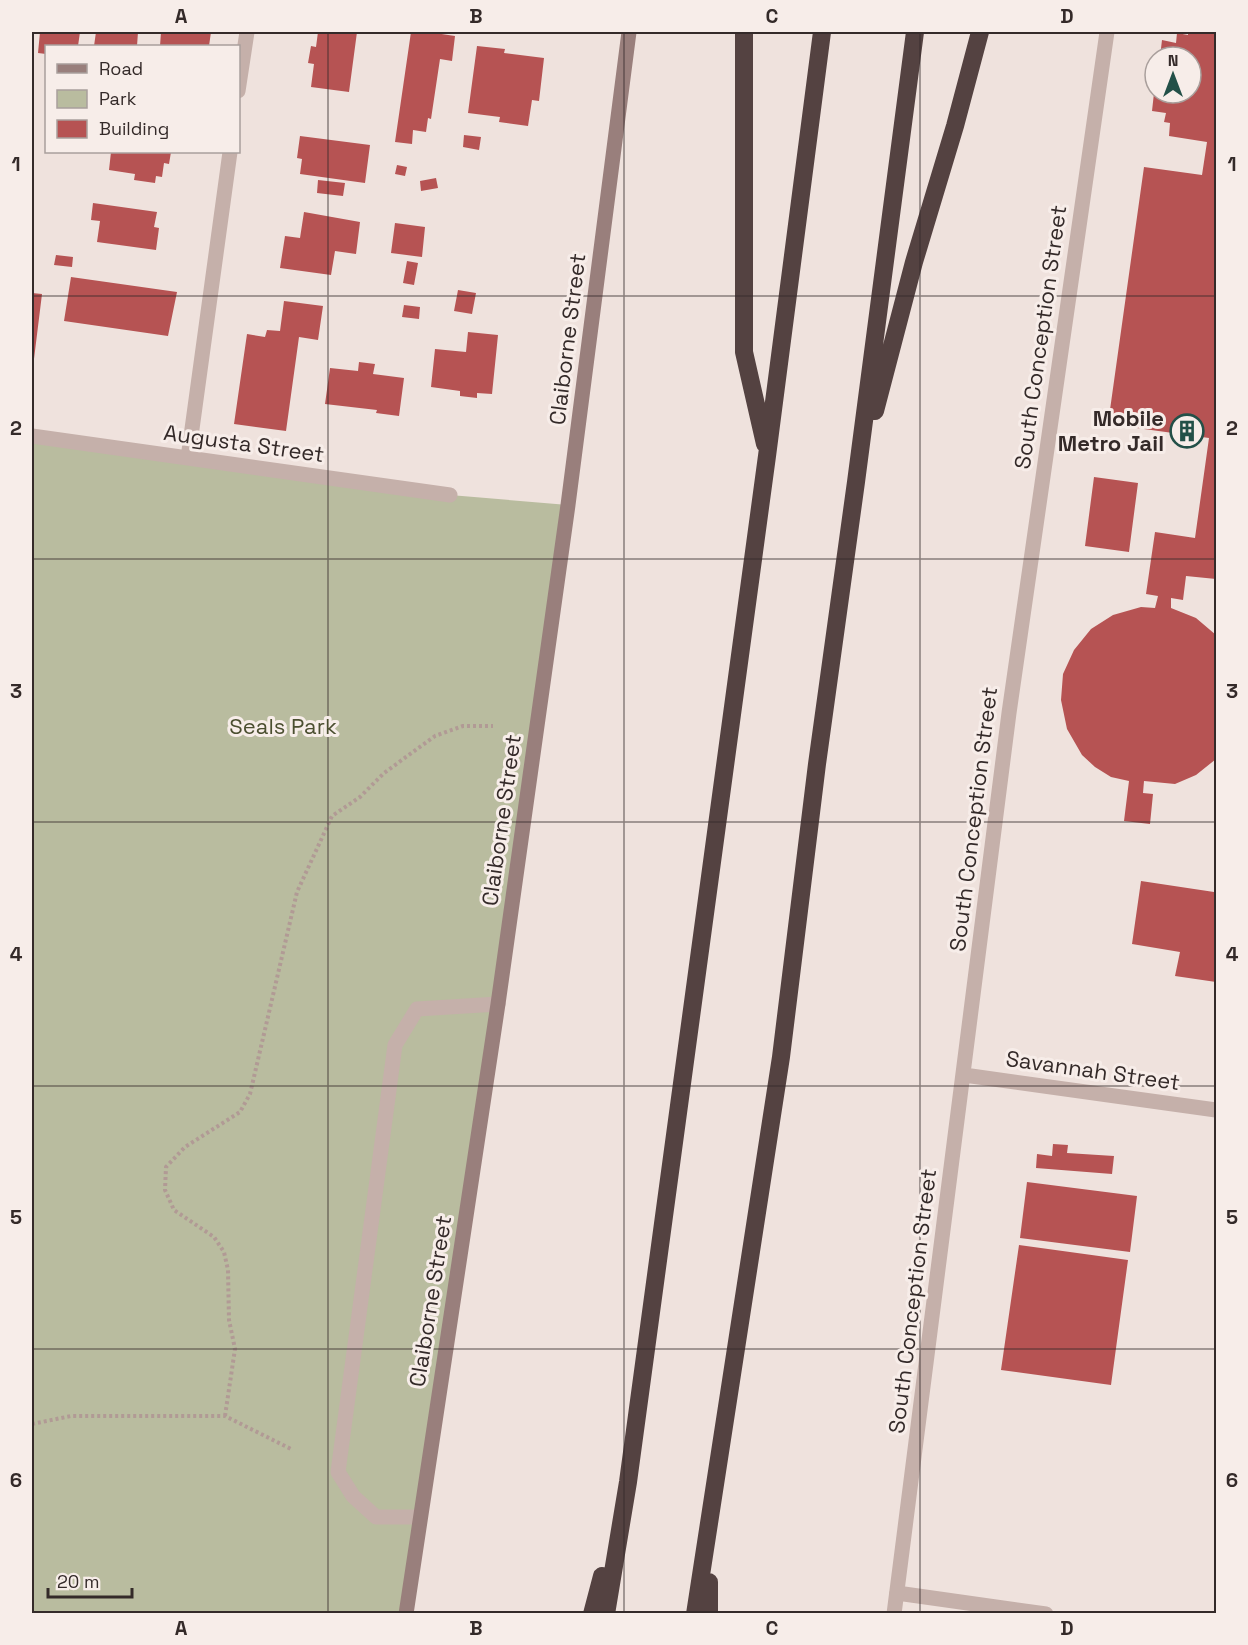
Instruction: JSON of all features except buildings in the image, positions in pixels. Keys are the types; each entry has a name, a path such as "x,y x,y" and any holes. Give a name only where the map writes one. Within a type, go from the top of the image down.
{"highway":[{"path":"744,32 744,352 767,456"},
{"path":"606,1614 628,1482 822,32"},
{"path":"695,1614 780,1057 915,32"},
{"path":"856,482 914,262 956,126 980,32"},
{"path":"592,1614 628,1482"},
{"path":"709,1527 709,1614"}],"street":[{"path":"240,78 247,32"},
{"name":"Claiborne Street","path":"406,1614 498,1004 568,505 629,32"},
{"name":"South Conception Street","path":"894,1614 1009,713 1107,32"},
{"path":"188,458 230,153"},
{"name":"Augusta Street","path":"32,436 450,495"},
{"path":"419,1517 376,1517 353,1497 338,1472 394,1045 417,1009 498,1004"},
{"name":"Savannah Street","path":"964,1075 1216,1110"},
{"path":"897,1593 1046,1614"}],"path":[{"path":"225,1416 235,1348 229,1320 228,1270 224,1252 214,1237 174,1210 165,1190 166,1167 185,1147 240,1112 250,1094 297,892 332,816 360,797 384,773 435,736 463,726 493,726"},
{"path":"32,1424 71,1416 225,1416 293,1450"}],"green space":[{"name":"Seals Park","path":"32,436 450,495 568,505 406,1613 32,1613"}],"place":[{"name":"Mobile Metro Jail","path":"1187,431"}]}
